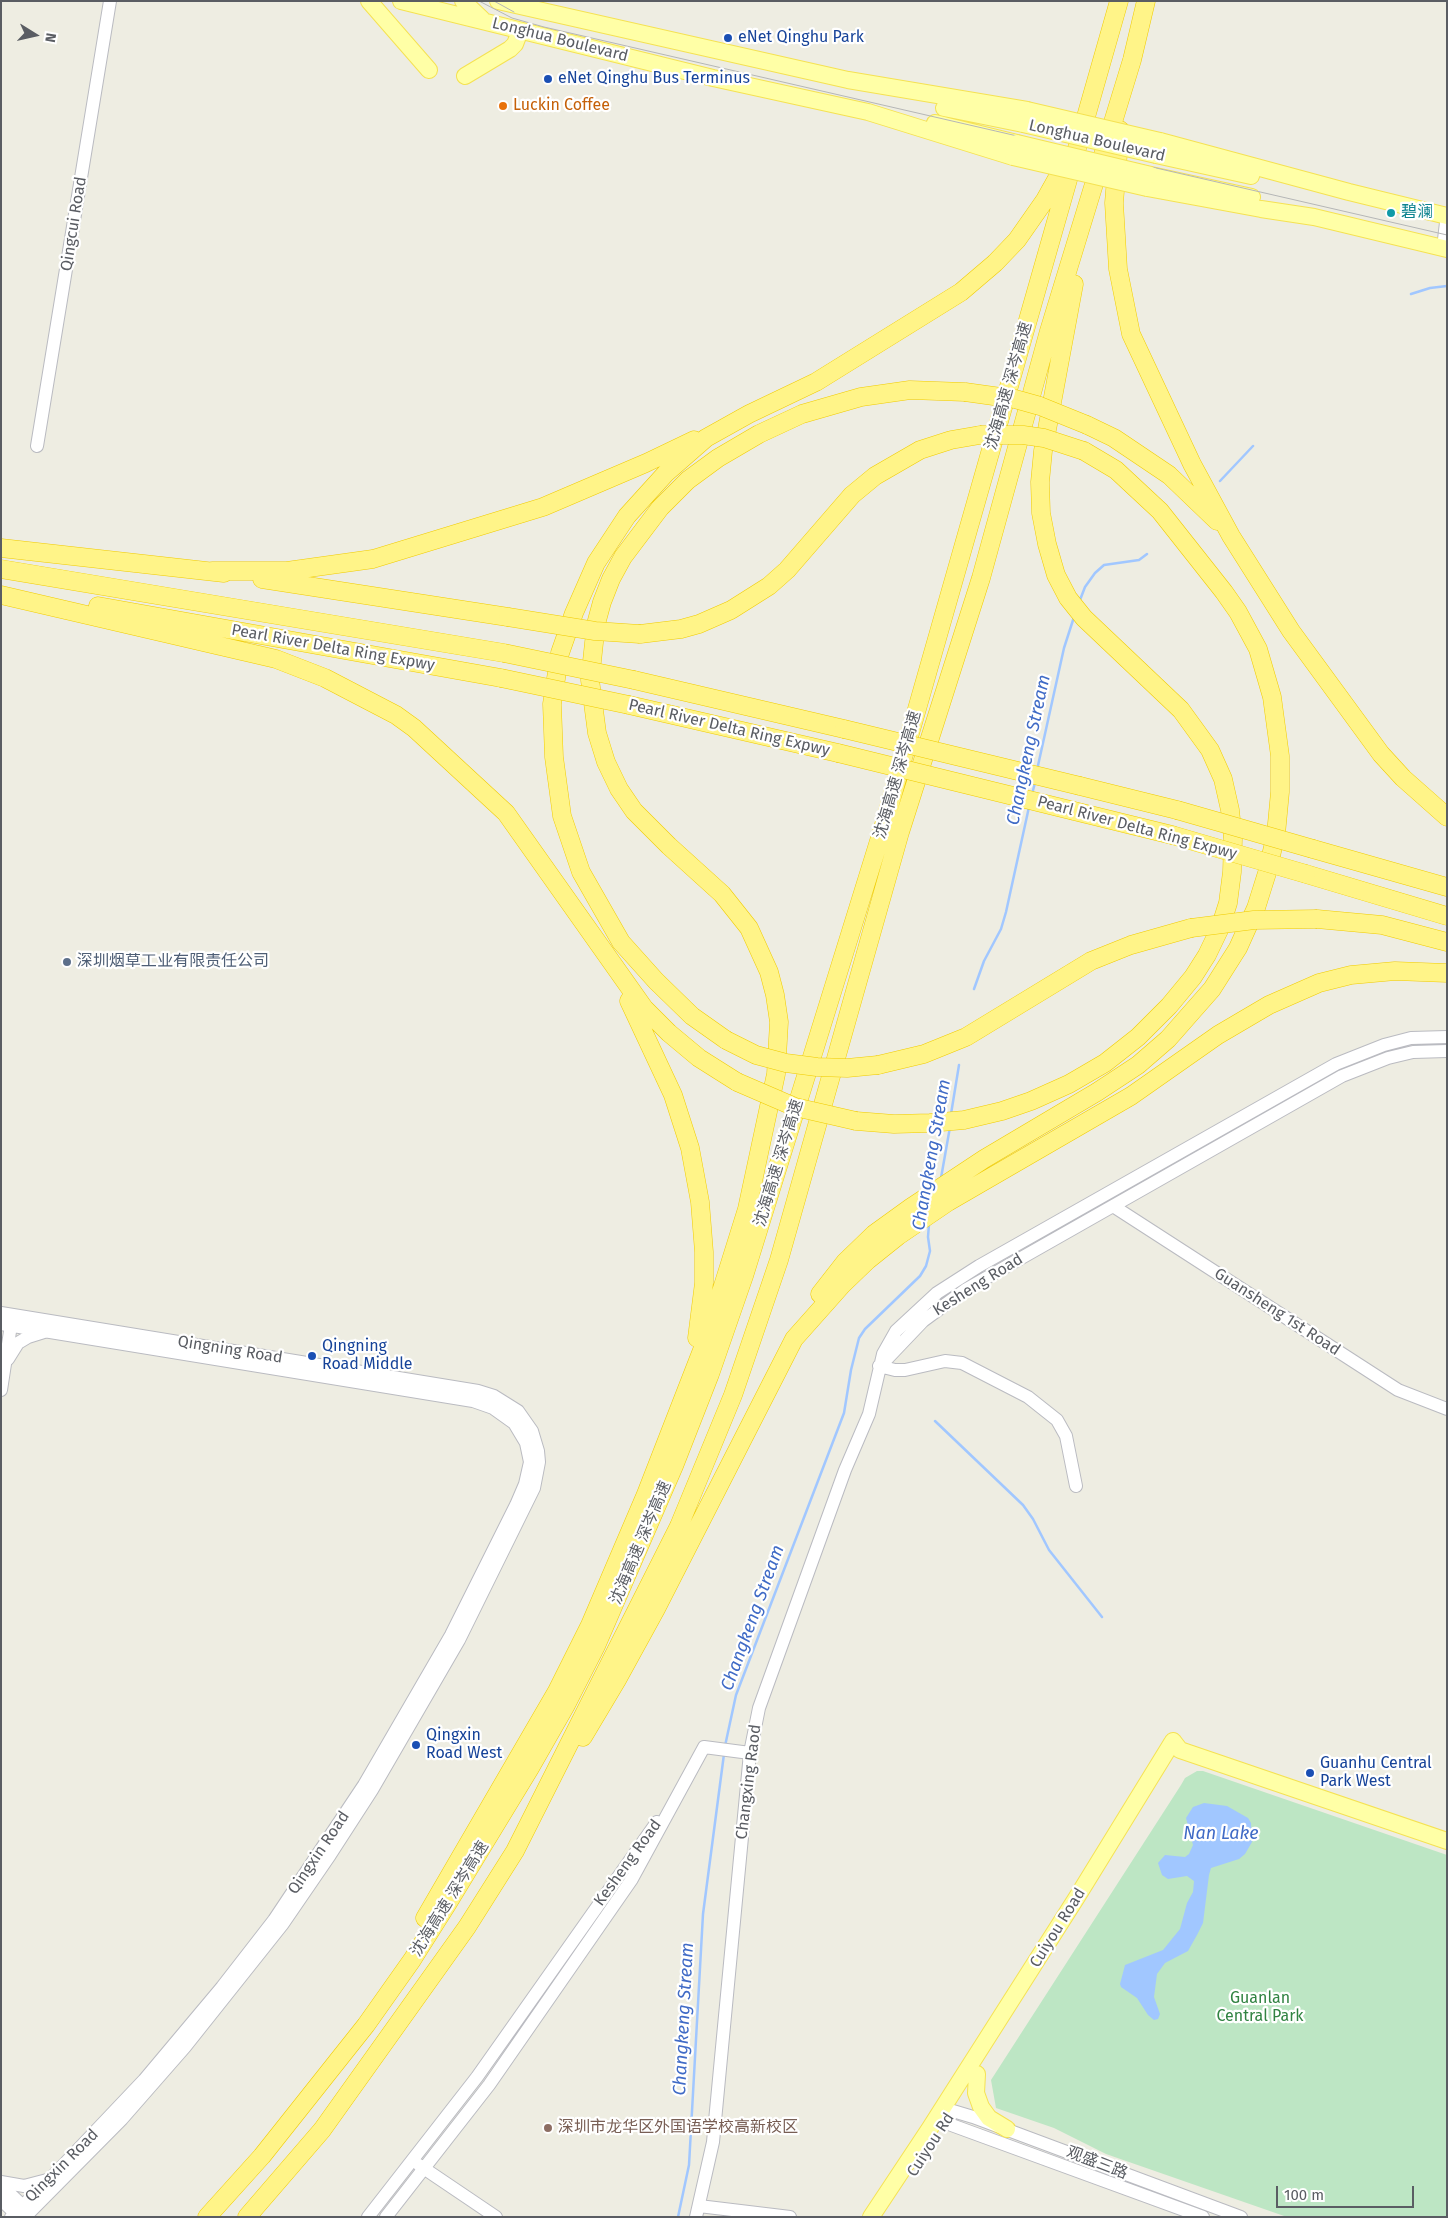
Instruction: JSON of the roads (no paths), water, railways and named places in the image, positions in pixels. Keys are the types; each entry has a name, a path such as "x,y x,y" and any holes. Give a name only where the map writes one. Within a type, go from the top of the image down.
{"highway":[{"name":"沈海高速 深岑高速","path":"207,2217 262,2156 307,2100 366,2025 412,1960 535,1760 596,1646 637,1555 696,1411 744,1276 883,828 1119,1"},
{"name":"沈海高速 深岑高速","path":"247,2217 322,2130 467,1927 515,1851 679,1526 733,1395 779,1260 898,841 981,578 1049,331 1132,60 1146,1"},
{"path":"1132,60 1120,124 1114,203 1118,269 1131,334 1192,464 1231,536 1291,631 1381,754 1402,778 1447,818"},
{"path":"212,571 287,571 373,559 543,507 646,464 816,382 961,292 1017,240 1045,200 1068,158 1090,100"},
{"path":"1,595 276,659 325,678 378,704 414,728 506,813 644,1008 669,1033 699,1058 738,1082 795,1107 856,1121 894,1124 964,1120 1002,1111 1031,1101 1069,1084 1105,1063 1138,1037 1169,1006 1193,978 1220,928 1228,903 1232,872 1233,839 1230,810 1223,779 1210,750 1181,710 1084,618 1068,598 1056,575 1047,544 1041,513 1040,482 1051,398 1090,197"},
{"path":"307,2100 423,1921 557,1691 594,1616 679,1412 706,1340 747,1209 771,1103 779,1047 779,1022 769,972 749,928 722,894 656,834 634,811 619,789 606,762 595,724 590,680 596,624 611,578 623,557 660,508 688,480 718,458 759,434 802,414 861,397 910,390 966,392 1024,402 1064,414 1087,424 1122,442 1169,475 1231,536"},
{"path":"749,414 706,438 666,473 627,516 596,563 574,613 560,653 552,704 554,757 562,816 581,872 620,942 692,1016 726,1040 756,1055 786,1063 832,1068 878,1065 924,1054 966,1037 1072,971 1100,957 1152,938 1191,928 1254,920 1317,919 1382,925 1447,942"},
{"path":"1,548 212,571 595,631 640,634 681,629 699,624 731,610 769,586 787,570 852,495 875,476 920,450 951,440 980,435 1002,434 1037,437 1084,450 1122,475 1160,511 1208,569 1249,632 1265,669 1277,725 1280,792 1276,834 1256,908 1238,948 1212,989 1186,1020 1138,1065 923,1198 874,1234 845,1262 824,1288 794,1339 695,1534 617,1680 515,1851"},
{"name":"Pearl River Delta Ring Expwy","path":"1,569 504,653 634,680 1177,810 1447,888"},
{"name":"Pearl River Delta Ring Expwy","path":"1,590 501,678 629,705 838,753 1172,835 1447,916"},
{"path":"606,956 643,1028 673,1095 690,1148 700,1202 704,1252 700,1319 692,1367 679,1412"},
{"path":"794,1339 842,1285 868,1260 920,1221 948,1202 1131,1096 1218,1034 1269,1005 1319,983 1350,975 1395,972 1447,973"}],"main road":[{"path":"369,1 429,70"},
{"name":"Longhua Boulevard","path":"463,1 484,21 520,31 713,78 868,112 911,117 1015,150 1149,181 1263,200 1314,217 1446,245"},
{"name":"Longhua Boulevard","path":"498,1 848,80 885,94 1025,117 1158,148 1288,185 1349,192 1447,215"},
{"name":"Longhua Boulevard","path":"542,1 600,23"},
{"path":"409,2 484,21"},
{"path":"465,76 515,44 520,31"},
{"path":"1179,1744 1447,1830"},
{"path":"1179,1744 1447,1841"},
{"name":"Cuiyou Road","path":"977,2074 1087,1903 1179,1744"},
{"name":"Cuiyou Road","path":"946,2115 1077,1897 1179,1744"},
{"path":"977,2074 976,2093 981,2107 989,2118 1007,2129"},
{"name":"Cuiyou Rd","path":"871,2217 977,2074"},
{"name":"Cuiyou Rd","path":"884,2217 946,2115"}],"street":[{"name":"Qingcui Road","path":"37,446 110,1"},
{"path":"1446,245 1447,215"},
{"name":"Kesheng Road","path":"879,1366 887,1345 896,1331 937,1293 978,1266 1336,1064 1384,1045 1411,1038 1447,1037"},
{"name":"Kesheng Road","path":"879,1366 923,1321 951,1299 1342,1076 1388,1058 1413,1052 1447,1051"},
{"name":"Guansheng 1st Road","path":"1113,1206 1398,1390 1447,1409"},
{"path":"1,1390 5,1366 4,1322"},
{"name":"Qingning Road","path":"4,1322 51,1332 473,1401 492,1408 527,1432"},
{"name":"Qingning Road","path":"4,1322 478,1391 500,1400 518,1411 527,1432"},
{"path":"5,1366 11,1352 18,1343 38,1333 51,1332"},
{"path":"879,1366 895,1370 906,1370 945,1361 962,1363 1028,1397 1057,1420 1066,1436 1076,1486"},
{"name":"Changxing Raod","path":"697,2212 713,2142 750,1752 759,1708 848,1460 869,1414 879,1366"},
{"name":"Qingxin Road","path":"20,2214 138,2086 222,1986 274,1920 364,1785 451,1635 519,1498 525,1484 530,1462 527,1432"},
{"name":"Qingxin Road","path":"20,2214 128,2112 223,2000 282,1925 372,1790 459,1640 531,1495 538,1473 539,1462 538,1451 527,1432"},
{"path":"668,1812 704,1747 750,1752"},
{"name":"Kesheng Road","path":"368,2217 477,2077 660,1817 668,1812"},
{"name":"Kesheng Road","path":"386,2217 488,2085 632,1879 666,1820 668,1812"},
{"name":"观盛三路","path":"946,2115 1007,2129 1241,2217"},
{"name":"观盛三路","path":"946,2115 1204,2217"},
{"path":"413,2160 496,2217"},
{"path":"1,2184 35,2185 53,2176"},
{"path":"1,2184 20,2214"},
{"path":"1,2200 20,2214"},
{"path":"697,2212 790,2217"}],"water":[{"name":"Nan Lake","path":"1204,1803 1227,1806 1248,1818 1251,1823 1252,1842 1245,1854 1239,1859 1211,1868 1203,1923 1197,1935 1188,1951 1165,1963 1157,1974 1154,1997 1160,2014 1158,2019 1154,2020 1148,2015 1137,1998 1121,1987 1120,1984 1125,1965 1163,1950 1180,1929 1187,1903 1193,1892 1194,1881 1187,1876 1168,1879 1162,1875 1158,1863 1165,1855 1185,1857 1189,1854 1193,1845 1186,1818 1193,1807"}],"waterway":[{"name":"Changkeng Stream","path":"1411,294 1430,288 1447,286"},
{"name":"Changkeng Stream","path":"1220,481 1253,446"},
{"name":"Changkeng Stream","path":"1080,600 1085,587 1095,573 1104,565 1139,560 1147,554"},
{"name":"Changkeng Stream","path":"1037,770 1064,648 1074,617"},
{"name":"Changkeng Stream","path":"1032,794 1035,783"},
{"name":"Changkeng Stream","path":"974,989 984,961 1001,929 1029,807"},
{"name":"Changkeng Stream","path":"951,1114 959,1065"},
{"name":"Changkeng Stream","path":"941,1178 950,1127"},
{"name":"Changkeng Stream","path":"725,1746 736,1695 844,1413 851,1370 859,1338 865,1329 920,1276 926,1266 930,1251 929,1224"},
{"path":"935,1421 1023,1505 1033,1519 1049,1550 1102,1617"},
{"name":"Changkeng Stream","path":"678,2217 689,2165 703,1914 724,1754"}],"tram line":[{"path":"479,1 512,18 544,27 1447,235"},
{"path":"494,1 514,12"}],"place":[{"name":"eNet Qinghu Park","path":"728,38"},
{"name":"eNet Qinghu Bus Terminus","path":"548,79"},
{"name":"Luckin Coffee","path":"503,106"},
{"name":"碧澜","path":"1391,213"},
{"name":"深圳烟草工业有限责任公司","path":"67,962"},
{"name":"Qingning Road Middle","path":"312,1356"},
{"name":"Qingxin Road West","path":"416,1745"},
{"name":"Guanhu Central Park West","path":"1310,1773"},
{"name":"深圳市龙华区外国语学校高新校区","path":"548,2128"}],"park label":[{"name":"Guanlan Central Park","path":"1260,2008"}]}
